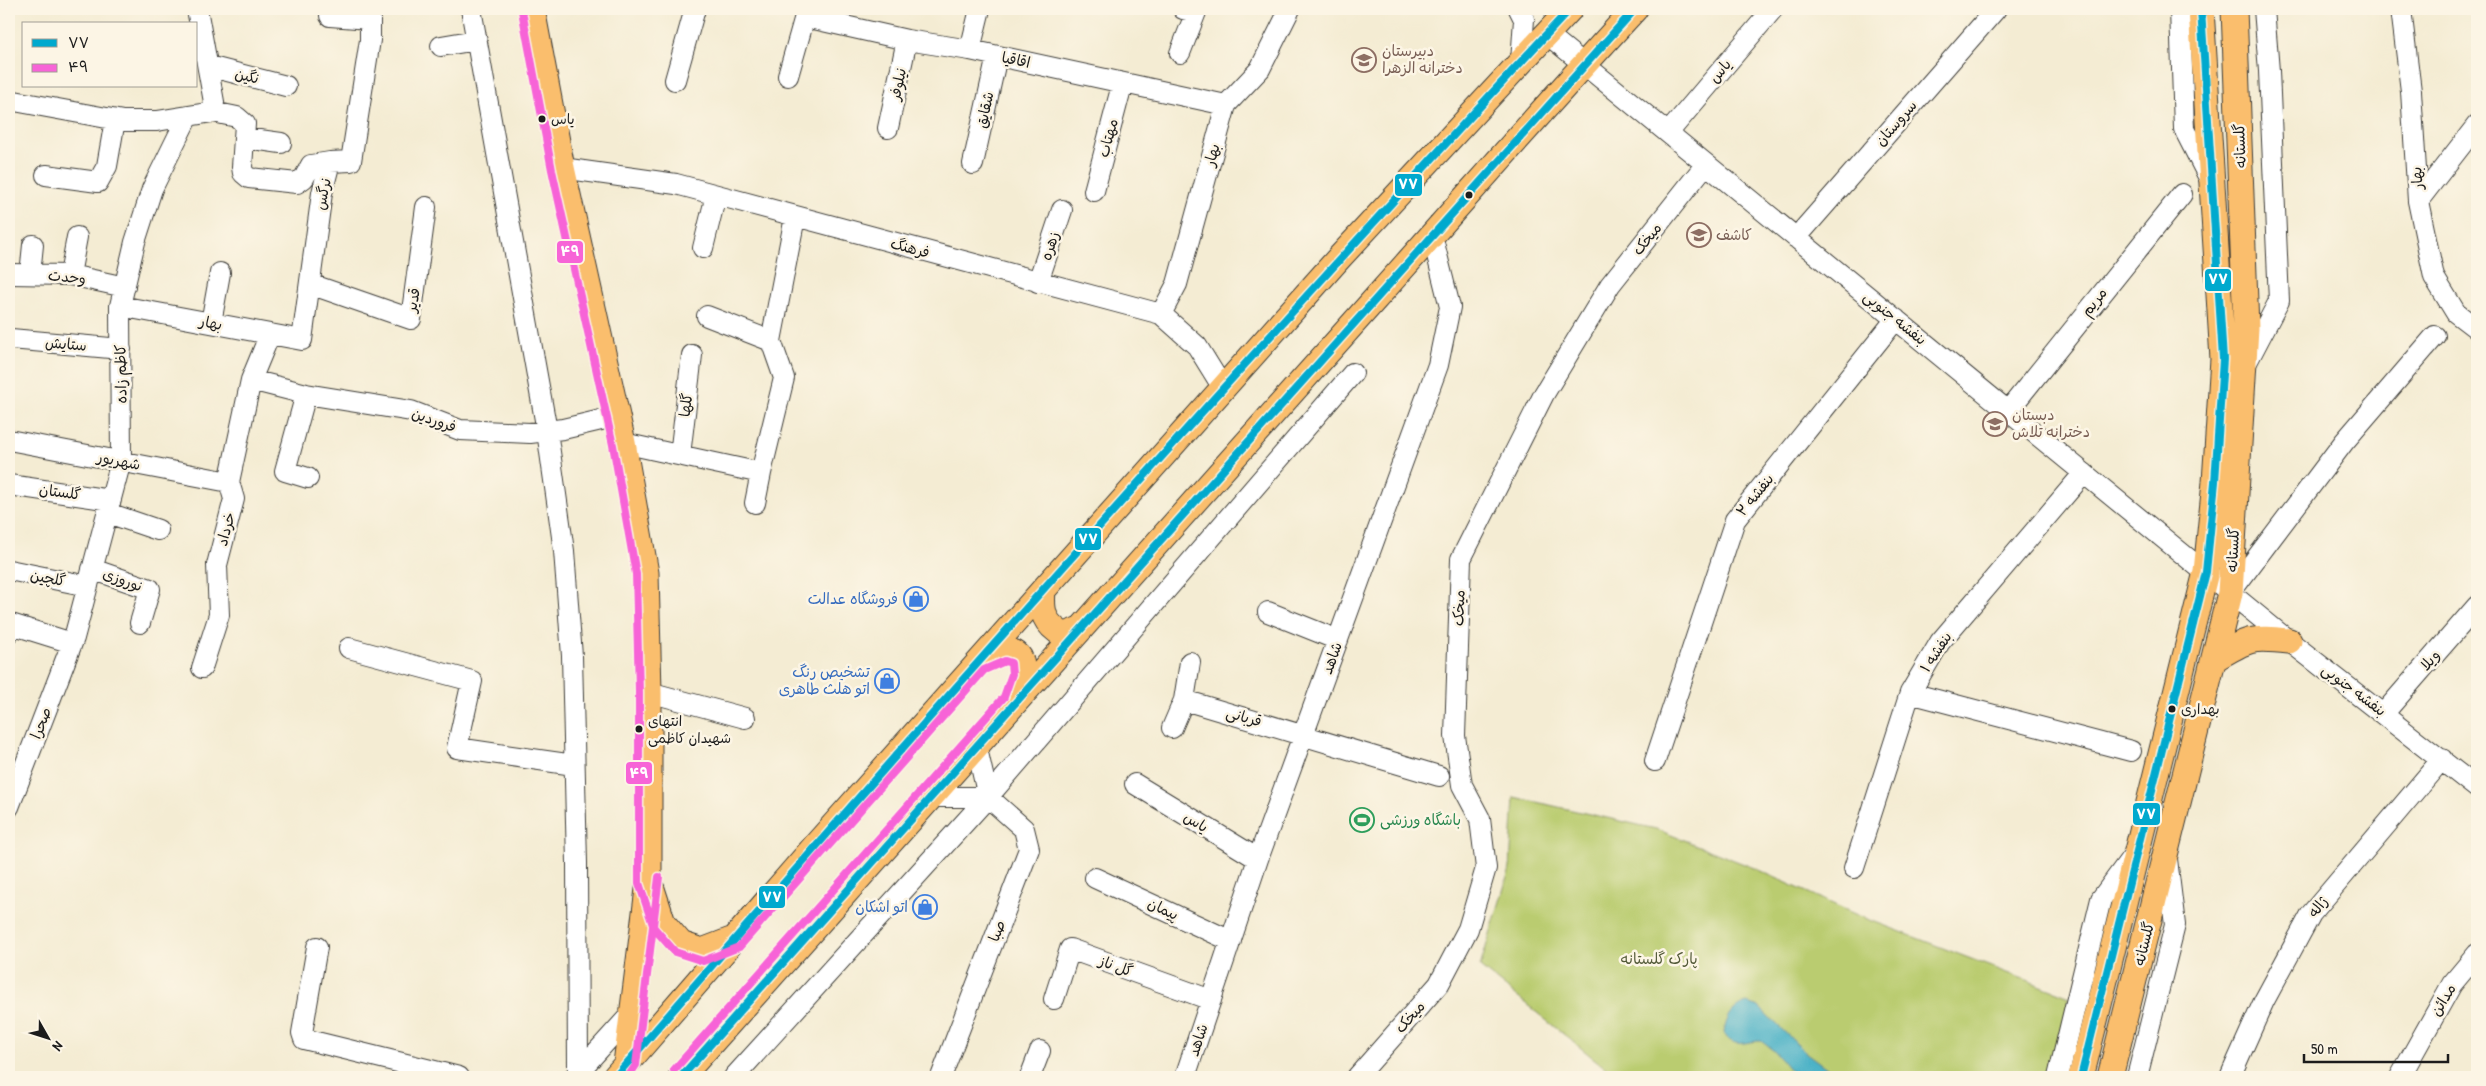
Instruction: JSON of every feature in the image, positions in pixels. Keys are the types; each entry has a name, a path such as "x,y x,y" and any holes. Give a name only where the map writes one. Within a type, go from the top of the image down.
{"main road":[{"path":"532,9 562,168 618,416 646,573 649,692 649,881 632,1014 621,1071"},
{"path":"621,1071 734,939 1222,388 1339,258 1570,9"},
{"path":"681,1077 928,796 1635,9"},
{"name":"گلستانه","path":"2081,1077 2206,572 2215,482 2223,359 2201,9"},
{"name":"گلستانه","path":"2110,1077 2216,658 2230,593 2244,368 2245,318 2234,9"},
{"path":"1043,590 1042,605 1046,622 1065,636 1077,630"},
{"path":"2216,658 2246,640 2258,638 2289,641"},
{"path":"978,662 1004,651 1013,652 1020,657 1023,668 1022,676 1013,702"},
{"path":"649,881 663,923 681,944 702,951 734,939"}],"street":[{"path":"197,9 214,102 213,112"},
{"path":"471,9 547,431 564,551 572,656 576,1075"},
{"path":"675,80 695,9"},
{"path":"970,50 980,9"},
{"path":"1180,53 1196,12 1183,9"},
{"name":"بهار","path":"1161,314 1177,284 1226,106 1260,69 1290,9"},
{"path":"1519,9 1524,19 1521,62"},
{"name":"یاس","path":"1668,133 1773,9"},
{"name":"سروستان","path":"1796,238 1996,9"},
{"path":"2180,9 2184,129 2212,183"},
{"path":"2244,368 2279,301 2269,71 2264,9"},
{"name":"بهار","path":"2401,9 2411,91 2418,201 2434,277 2456,313 2477,329"},
{"name":"اقاقیا","path":"788,76 806,13 908,40 970,50 1122,85 1226,106"},
{"path":"330,16 370,14"},
{"name":"نرگس","path":"302,340 322,193 330,162 351,161 370,40 370,14"},
{"name":"بنفشه جنوبی","path":"1547,34 2289,641 2384,713 2477,788"},
{"path":"441,46 476,40"},
{"name":"نیلوفر","path":"888,128 908,40"},
{"name":"شقایق","path":"973,164 997,56"},
{"name":"نگین","path":"208,66 286,86"},
{"name":"مهتاب","path":"1094,191 1122,85"},
{"path":"9,100 119,121 157,120 213,112 237,117 245,124 242,167 243,173 249,178 297,183 304,178 311,165 330,162"},
{"name":"کاظم زاده","path":"73,640 121,462 122,297 135,242 152,189 188,116"},
{"path":"46,175 98,182 107,166 119,121"},
{"path":"2418,201 2477,125"},
{"path":"245,138 281,143"},
{"name":"میخک","path":"1357,1077 1439,984 1468,930 1486,868 1480,819 1462,785 1455,736 1461,559 1544,394 1610,285 1706,164"},
{"name":"فرهنگ","path":"562,168 676,184 1161,314 1197,346 1222,388"},
{"name":"مریم","path":"2008,411 2182,194"},
{"path":"703,248 716,195"},
{"name":"قدیر","path":"310,284 411,319 426,207"},
{"name":"زهره","path":"1038,282 1062,210"},
{"path":"755,504 784,378 771,341 795,217"},
{"name":"شاهد","path":"1185,1077 1258,859 1438,365 1450,307 1432,235"},
{"path":"70,275 77,236"},
{"path":"30,274 33,245"},
{"path":"212,323 220,273"},
{"name":"وحدت","path":"9,274 70,275 122,297"},
{"name":"بهار","path":"122,297 212,323 302,340"},
{"path":"707,316 771,341"},
{"name":"بنفشه ۲","path":"1655,761 1735,520 1896,319"},
{"name":"خرداد","path":"202,668 219,615 217,565 234,499 229,482 251,380 270,334"},
{"path":"2230,593 2344,442 2435,336"},
{"name":"ستایش","path":"11,340 121,349"},
{"name":"گلها","path":"680,455 692,355"},
{"path":"734,1077 988,797 1353,373"},
{"name":"فروردین","path":"251,380 306,394 411,411 460,430 530,433 563,430 618,416"},
{"path":"306,394 285,471 308,478"},
{"name":"شهریور","path":"9,440 229,482"},
{"path":"623,443 761,473"},
{"name":"بنفشه ۱","path":"1854,868 1910,693 1940,642 2084,473"},
{"name":"گلستان","path":"9,485 109,506 158,530"},
{"name":"گلچین","path":"9,570 90,577"},
{"name":"نوروزی","path":"90,577 150,589 140,623"},
{"name":"ویلا","path":"2384,713 2477,606"},
{"path":"1268,612 1338,640"},
{"path":"9,632 11,624 73,640"},
{"name":"صحرا","path":"9,807 73,640"},
{"path":"349,648 472,681 456,748 574,765"},
{"path":"1172,728 1184,700 1190,662"},
{"path":"649,692 745,718"},
{"path":"1910,693 2131,751"},
{"name":"قربانی","path":"1184,700 1304,734 1439,776"},
{"path":"976,744 988,797"},
{"name":"ژاله","path":"2230,1077 2264,1001 2311,914 2442,759"},
{"name":"یاس","path":"1135,784 1258,859"},
{"path":"928,796 988,797"},
{"name":"صبا","path":"941,1077 1029,849 1024,829 988,797"},
{"path":"2058,1077 2101,899 2139,846"},
{"path":"2137,1077 2175,925 2166,855"},
{"name":"پیمان","path":"1095,878 1231,941"},
{"path":"317,947 302,1033 304,1039 459,1077"},
{"name":"گل ناز","path":"1054,999 1070,949 1211,1000"},
{"name":"مدائن","path":"2400,1077 2452,984 2477,954"},
{"path":"576,1075 632,1014"},
{"path":"1030,1077 1040,1051"}],"green space":[{"name":"پارک گلستانه","path":"1514,797 1656,829 1754,868 1857,915 2070,997 2051,1077 1617,1077 1480,967 1510,868"}],"water":[{"path":"1747,1003 1759,1007 1805,1052 1839,1077 1796,1077 1774,1051 1761,1041 1736,1043 1731,1041 1724,1033 1726,1023 1737,1007"}],"transit line":[{"name":"۷۷","path":"615,1077 1088,539 1570,9"},
{"name":"۷۷","path":"681,1077 1635,9"},
{"name":"۷۷","path":"2081,1077 2206,572 2215,482 2223,359 2201,9"},
{"name":"۴۹","path":"522,11 552,170 613,445 636,574 639,692 639,883 654,928 675,952 703,961 739,947 984,670 1005,661 1011,663 1012,674 1004,697 674,1070"},
{"name":"۴۹","path":"628,1077 636,1065 659,877"}],"place":[{"name":"دبيرستان دخترانه الزهرا","path":"1364,60"},
{"name":"یاس","path":"542,119"},
{"name":"کاشف","path":"1699,235"},
{"name":"دبستان دخترانه تلاش","path":"1995,424"},
{"name":"فروشگاه عدالت","path":"916,599"},
{"name":"تشخیص رنگ اتو هلث طاهری","path":"887,681"},
{"name":"بهداری","path":"2172,709"},
{"name":"انتهای شهیدان کاظمی","path":"639,729"},
{"name":"باشگاه ورزشی","path":"1362,820"},
{"name":"اتو اشکان","path":"925,907"}]}
